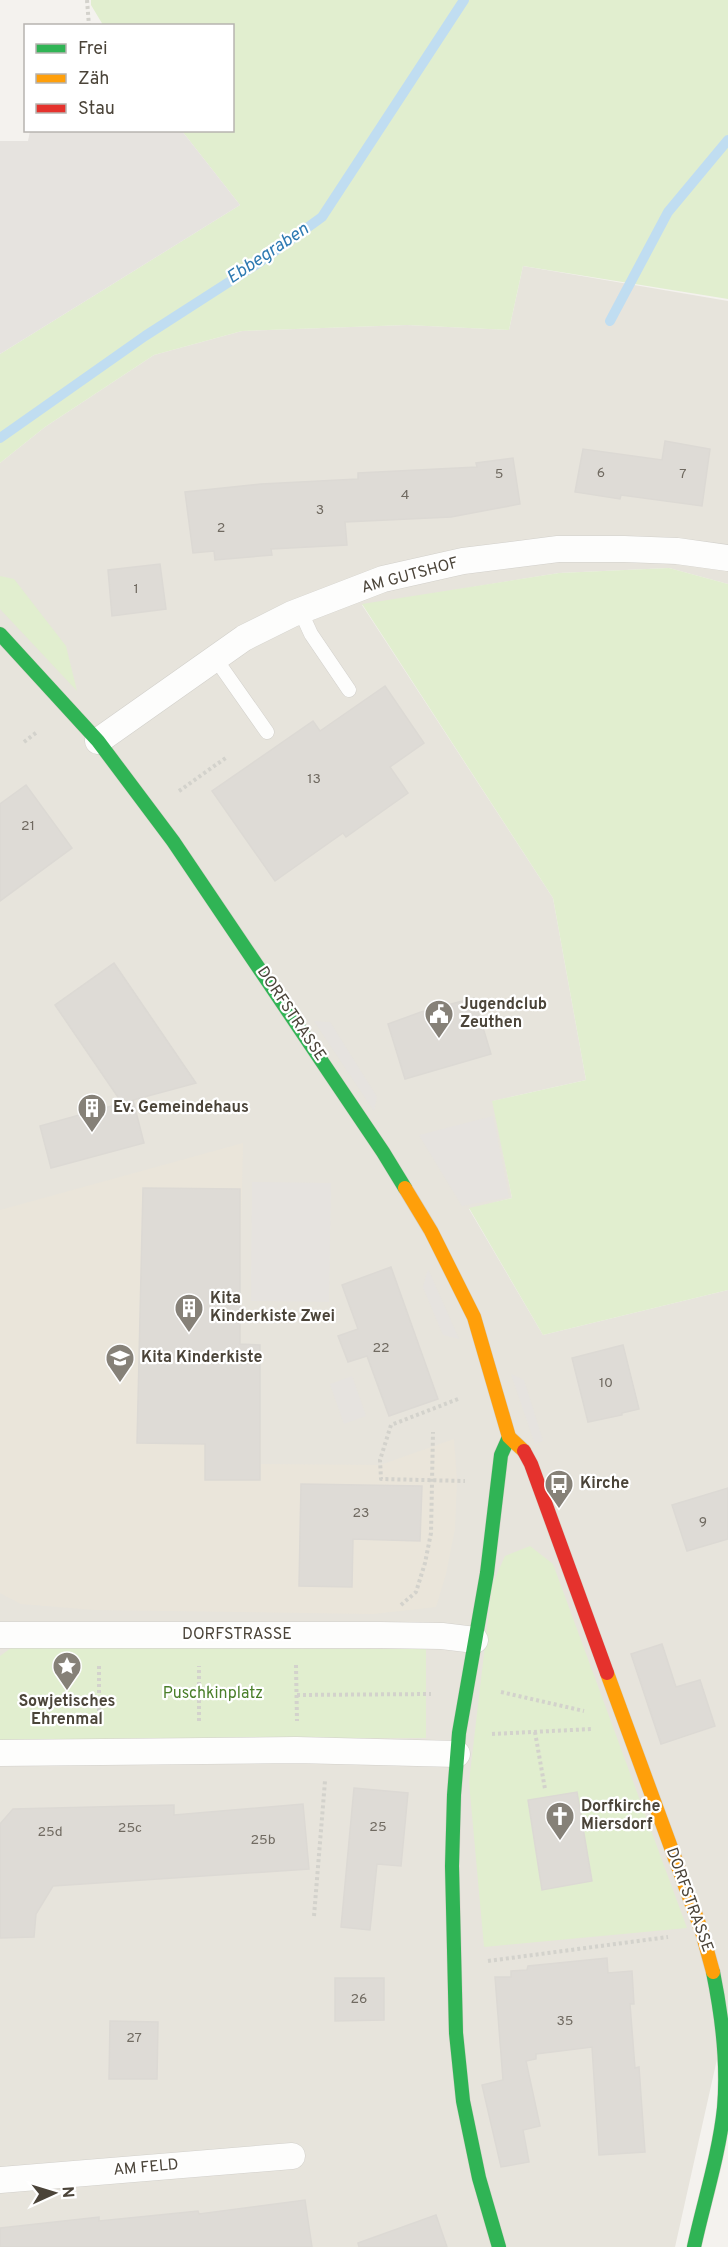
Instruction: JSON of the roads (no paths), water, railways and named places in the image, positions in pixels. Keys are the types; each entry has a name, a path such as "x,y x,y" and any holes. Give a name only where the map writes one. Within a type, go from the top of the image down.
{"main road":[{"name":"DORFSTRASSE","path":"0,634 98,741 173,841 383,1152 431,1230 474,1317 509,1437 524,1451 531,1464 702,1932 722,1978 726,2108 694,2247"},
{"path":"499,2247 479,2178 463,2101 456,2033 452,1866 458,1743 496,1507 501,1455 509,1437"}],"street":[{"name":"AM GUTSHOF","path":"98,741 244,638 300,610 383,579 463,561 558,549 645,550 728,558"},
{"name":"DORFSTRASSE","path":"0,1635 442,1636 475,1640"},
{"path":"0,1753 327,1750 458,1743"},
{"name":"AM FELD","path":"0,2180 292,2156"}],"lane":[{"path":"300,610 311,634 349,690"},
{"path":"215,658 267,732"}],"waterway":[{"name":"Ebbegraben","path":"0,438 145,336 260,262 322,217 464,0"},
{"path":"610,321 668,212 728,140"}],"place":[{"name":"Jugendclub Zeuthen","path":"439,1040"},
{"name":"Ev. Gemeindehaus","path":"92,1134"},
{"name":"Kita Kinderkiste Zwei","path":"189,1334"},
{"name":"Kita Kinderkiste","path":"120,1384"},
{"name":"Kirche","path":"559,1510"},
{"name":"Sowjetisches Ehrenmal","path":"67,1692"},
{"name":"Dorfkirche Miersdorf","path":"560,1842"}],"park label":[{"name":"Puschkinplatz","path":"213,1694"}]}
